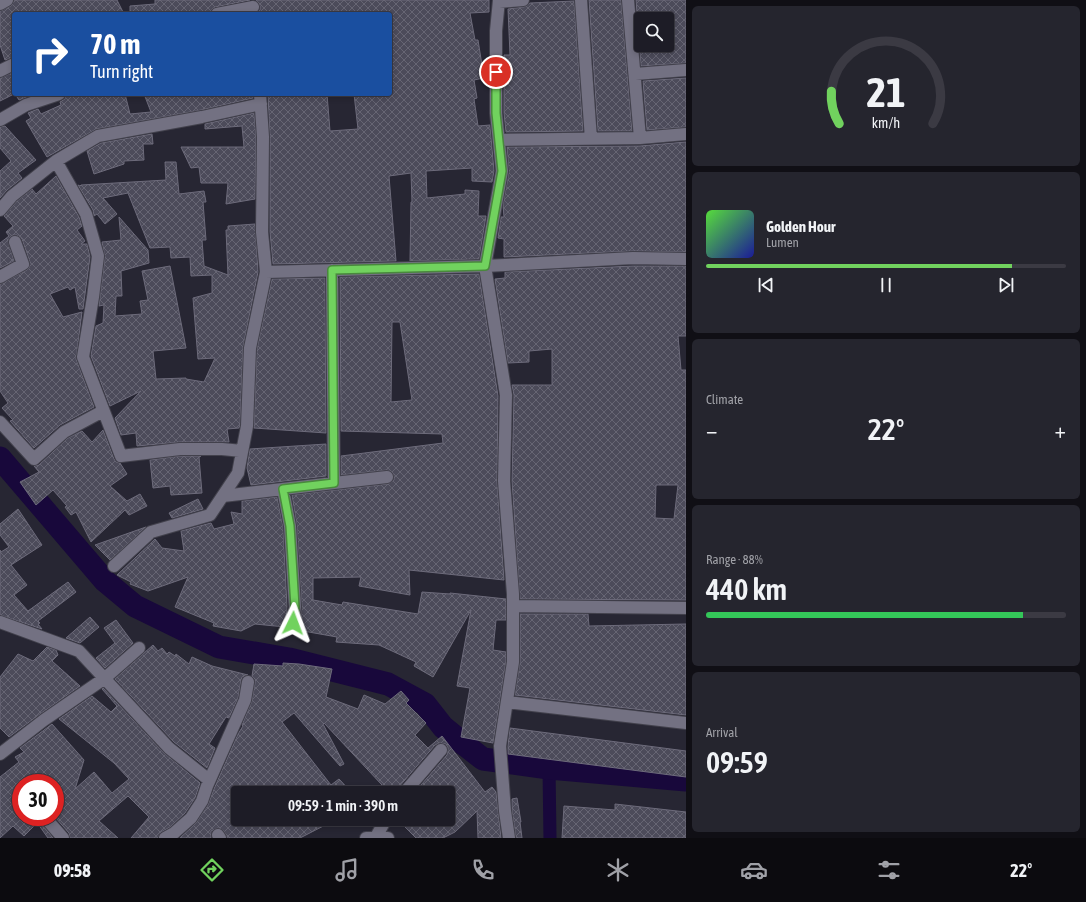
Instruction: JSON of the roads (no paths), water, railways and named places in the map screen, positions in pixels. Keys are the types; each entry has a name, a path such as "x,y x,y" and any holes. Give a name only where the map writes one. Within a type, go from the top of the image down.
{"street":[{"path":"0,4 7,0"},
{"path":"510,838 505,811 500,746 513,662 513,606 504,481 506,395 485,266 502,171 496,113 496,31 499,1 523,0"},
{"path":"580,0 591,139"},
{"path":"628,0 640,138"},
{"path":"227,12 253,7"},
{"path":"0,71 12,65"},
{"path":"635,74 686,70"},
{"path":"0,120 26,105 53,96"},
{"path":"0,210 12,196 56,161 98,136 202,117 260,99 263,137 262,232 266,272 250,348 246,426 238,473 210,515 151,532 114,566"},
{"path":"498,140 640,138 686,134"},
{"path":"56,161 86,214 98,256 83,357 121,456 180,449 222,449 242,451"},
{"path":"0,277 22,264 15,242"},
{"path":"266,272 485,266 633,258 686,259"},
{"path":"332,270 334,483"},
{"path":"0,422 34,459 64,432 103,411"},
{"path":"223,496 387,477"},
{"path":"283,489 290,526 295,607 293,623"},
{"path":"513,606 686,608"},
{"path":"0,622 80,651 169,748 209,780"},
{"path":"0,754 44,720 105,678 139,648"},
{"path":"172,836 191,818 202,801 209,780 245,700 248,682"},
{"path":"507,702 686,722"},
{"path":"410,786 441,750"},
{"path":"52,826 62,838"},
{"path":"377,838 383,826"}],"waterway":[{"path":"0,458 105,581 135,606 219,647 289,659 388,684 425,704 443,727 483,759 549,768 686,780"},
{"path":"549,768 550,838"}]}
